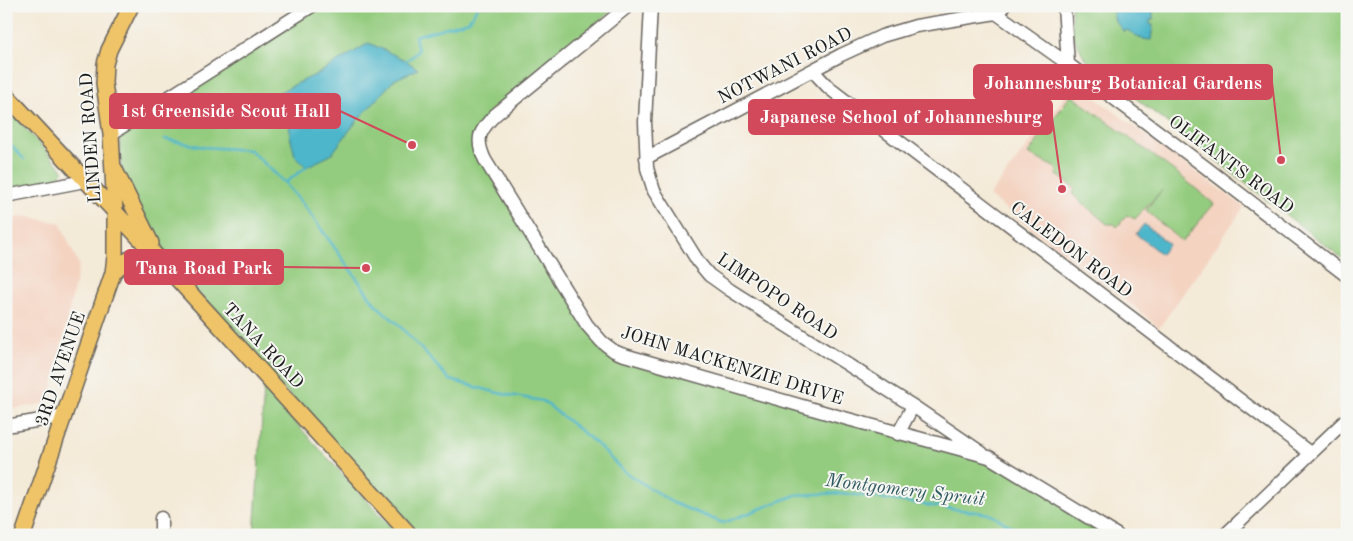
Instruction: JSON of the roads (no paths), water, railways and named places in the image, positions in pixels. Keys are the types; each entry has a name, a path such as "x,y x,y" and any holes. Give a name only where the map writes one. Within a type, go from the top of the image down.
{"main road":[{"name":"LINDEN ROAD","path":"115,212 110,134 104,83 105,64 109,50 131,6"},
{"name":"TANA ROAD","path":"6,95 158,257 410,535"},
{"path":"86,181 102,182 111,167"},
{"path":"111,167 158,257"},
{"name":"3RD AVENUE","path":"24,535 113,273 115,212"},
{"path":"113,273 122,262 130,258 139,255 158,257"}],"street":[{"path":"110,134 312,6"},
{"name":"JOHN MACKENZIE DRIVE","path":"628,6 495,115 479,136 481,152 485,160 577,310 597,337 614,351 898,434 989,457 1117,535"},
{"name":"LIMPOPO ROAD","path":"651,6 645,122 648,173 654,191 699,263 709,275 989,457"},
{"path":"1064,6 1068,64"},
{"name":"NOTWANI ROAD","path":"646,158 841,55 899,30 1000,10"},
{"name":"OLIFANTS ROAD","path":"1000,10 1347,276"},
{"name":"CALEDON ROAD","path":"813,71 842,98 1310,453"},
{"path":"6,196 86,181"},
{"path":"898,434 913,406"},
{"path":"6,426 65,416"},
{"path":"1226,535 1347,419"},
{"path":"161,518 162,535"}],"water":[{"path":"1111,6 1153,6 1153,20 1150,20 1150,24 1153,25 1151,40 1142,39 1127,30 1124,32 1115,21"},
{"path":"369,43 405,60 418,69 394,80 356,122 331,155 306,167 295,156 290,136 289,114 269,97 319,73"},
{"path":"1144,224 1169,244 1161,254 1136,234"}],"waterway":[{"path":"404,61 418,51 415,36 469,21 478,6"},
{"path":"165,139 203,147 250,150 285,183 306,167 307,164"},
{"path":"6,140 24,159"},
{"name":"Montgomery Spruit","path":"285,183 306,208 376,305 398,324 450,380 498,393 543,401 597,444 623,471 673,503 723,523 796,495 842,493 990,514 1026,535"}],"place":[{"name":"1st Greenside Scout Hall","path":"412,145"},
{"name":"Johannesburg Botanical Gardens","path":"1281,160"},
{"name":"Japanese School of Johannesburg","path":"1062,189"},
{"name":"Tana Road Park","path":"366,268"}]}
